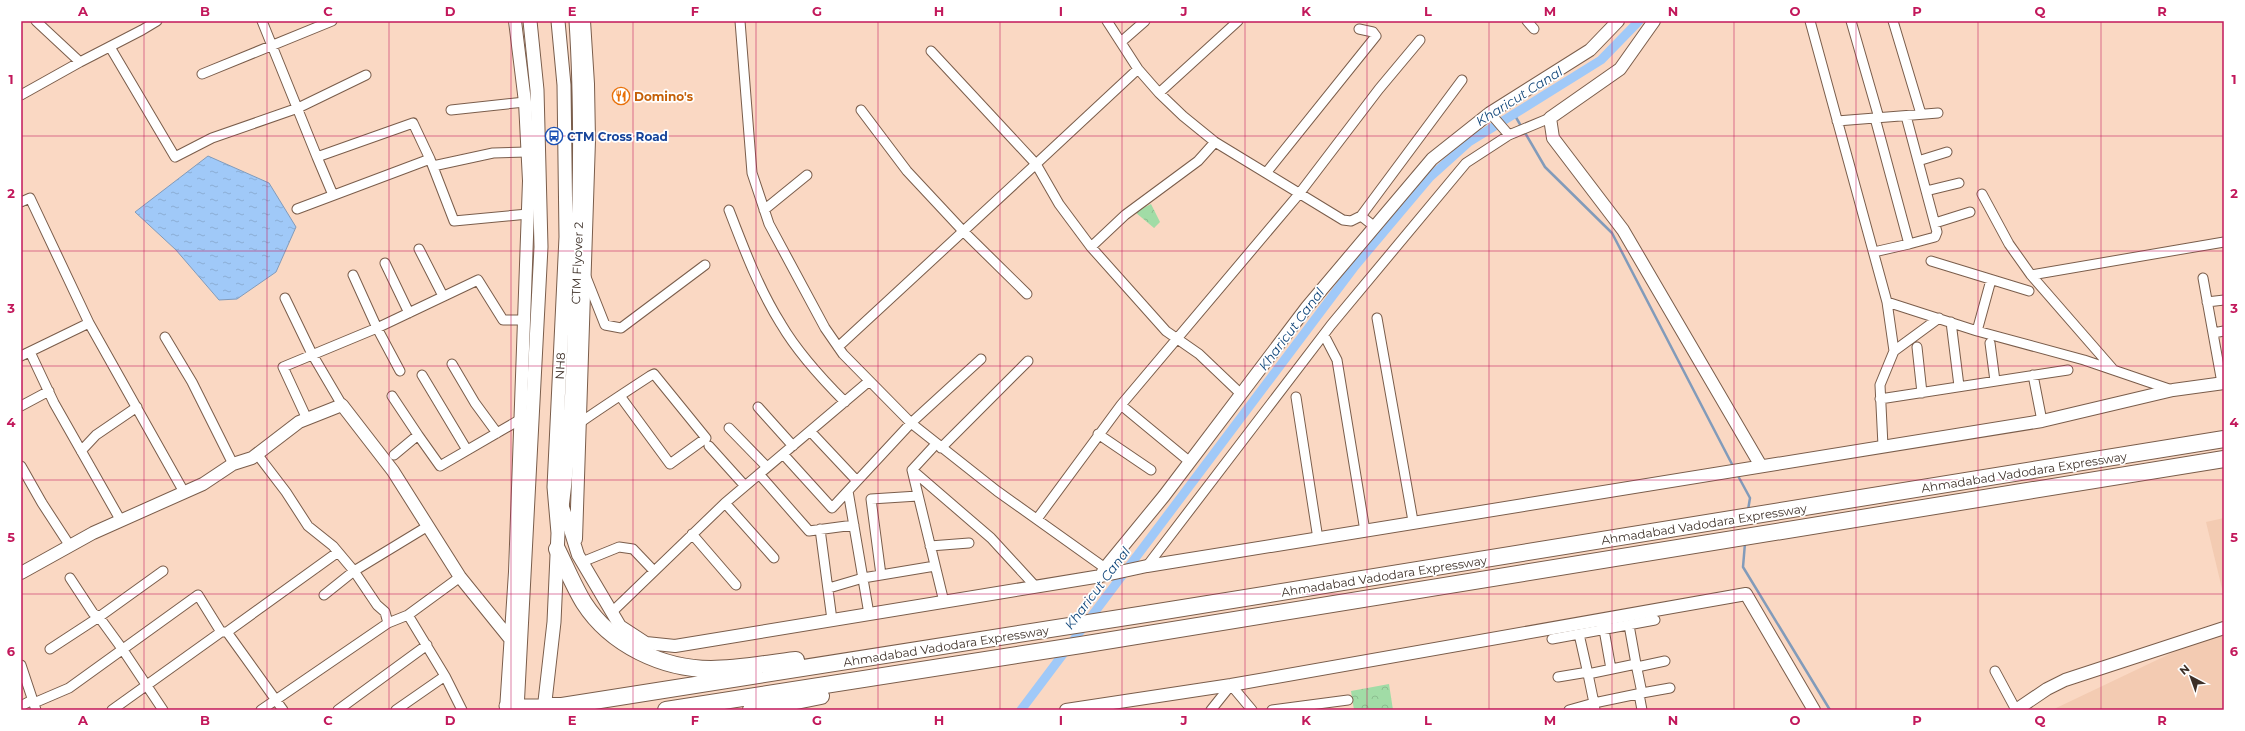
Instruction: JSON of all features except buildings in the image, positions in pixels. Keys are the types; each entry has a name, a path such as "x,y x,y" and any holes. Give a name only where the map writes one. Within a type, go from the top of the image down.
{"highway":[{"name":"Ahmadabad Vadodara Expressway","path":"544,708 892,655 2224,439"},
{"name":"Ahmadabad Vadodara Expressway","path":"666,710 1081,645 1766,532 2224,459"},
{"path":"558,549 584,604 609,631 638,652 674,665 711,669 850,654 892,655"},
{"path":"751,710 909,679 939,667"}],"main road":[{"name":"NH8","path":"512,708 541,251 537,90 530,21"},
{"name":"NH8","path":"544,708 554,622 558,549 554,487 566,237 564,85 558,21"},
{"name":"CTM Flyover 2","path":"558,533 571,418 581,138 576,21"},
{"path":"512,708 544,708"}],"street":[{"path":"36,21 80,62"},
{"path":"21,95 157,21"},
{"path":"262,21 333,195"},
{"path":"202,74 332,21"},
{"path":"512,708 511,640 525,320 528,214 525,102 515,21"},
{"path":"575,547 581,422 589,140 588,84 584,21"},
{"path":"740,21 752,173 764,210 792,270 825,328 838,347 868,382 910,423 997,491 1037,519 1102,572"},
{"path":"1107,21 1138,69 1159,94 1215,142 1343,220 1351,221 1360,216 1462,80"},
{"path":"1121,42 1145,21"},
{"path":"1159,94 1238,21"},
{"path":"1527,21 1534,29"},
{"path":"1102,572 1190,462 1307,307 1432,159 1490,113 1590,50 1618,21"},
{"path":"1147,566 1324,335 1466,163 1509,135 1550,118 1620,69 1654,21"},
{"path":"1810,21 1887,302 1894,351 1880,385 1883,446"},
{"path":"1851,21 1909,244"},
{"path":"1894,21 1921,114"},
{"path":"1266,173 1376,36 1373,32 1359,29"},
{"path":"1037,519 1098,434 1121,405 1299,194 1379,89 1420,40"},
{"path":"110,47 175,157 212,138 298,108 366,75"},
{"path":"931,51 1036,164 1059,204 1091,247 1166,331 1199,354 1241,394"},
{"path":"838,347 1138,69"},
{"path":"451,110 525,102"},
{"path":"861,110 907,171 963,231 1027,294"},
{"path":"1490,113 1509,135"},
{"path":"1837,121 1938,113"},
{"path":"1874,252 1909,244 1937,235 1906,116"},
{"path":"1550,118 1553,138 1623,230 1761,466"},
{"path":"317,156 413,123 454,221 528,214"},
{"path":"1091,247 1125,215 1198,161 1215,142"},
{"path":"297,209 333,195 431,163 493,153 527,152"},
{"path":"1918,161 1947,152"},
{"path":"764,210 807,175"},
{"path":"1926,191 1959,183"},
{"path":"1982,194 2009,244 2031,275 2113,369"},
{"path":"21,202 30,198 89,323 184,492"},
{"path":"729,210 753,271 781,324 814,370 845,402"},
{"path":"1935,223 1970,212"},
{"path":"1360,216 1375,226"},
{"path":"2031,275 2224,242"},
{"path":"418,249 443,296"},
{"path":"527,251 541,251"},
{"path":"1931,261 2029,291"},
{"path":"385,263 409,313"},
{"path":"585,276 605,325 621,328 705,265"},
{"path":"353,275 376,328 400,371"},
{"path":"562,504 575,547 582,562 620,626 646,643 675,646 1036,587 1102,572 1318,539 1413,522 2042,420 2173,390 2223,383 2203,278"},
{"path":"307,419 283,367 376,328 478,280 503,320 525,320"},
{"path":"1977,331 1991,280"},
{"path":"285,298 312,354 342,405 393,471 460,576 511,640"},
{"path":"2207,302 2224,300"},
{"path":"1887,302 1977,331 2113,369 2173,390"},
{"path":"1377,318 1413,522"},
{"path":"1894,351 1939,318"},
{"path":"1951,322 1959,386"},
{"path":"21,356 89,323"},
{"path":"2213,333 2224,331"},
{"path":"1324,335 1337,360 1365,531"},
{"path":"165,337 192,382 234,464"},
{"path":"1990,343 1995,381"},
{"path":"1917,347 1922,393"},
{"path":"30,352 81,451 121,521"},
{"path":"784,454 832,508 910,423 981,359"},
{"path":"912,470 1028,361"},
{"path":"452,364 475,403 497,432"},
{"path":"1880,399 2068,370"},
{"path":"581,422 620,396 654,374 706,438 670,464 620,396"},
{"path":"422,375 467,450"},
{"path":"2033,376 2042,420"},
{"path":"612,612 724,503 868,382"},
{"path":"21,406 49,391"},
{"path":"392,396 440,466 521,418"},
{"path":"1296,397 1318,539"},
{"path":"21,573 70,546 121,521 203,484 234,464 256,454 300,422 342,405"},
{"path":"1121,405 1190,462"},
{"path":"81,451 96,435 137,407"},
{"path":"758,407 793,446"},
{"path":"729,428 767,467"},
{"path":"810,431 858,481"},
{"path":"394,454 418,434"},
{"path":"1098,434 1151,470"},
{"path":"709,446 745,486"},
{"path":"256,454 286,492 308,526 338,552 354,571 377,605 385,612 388,623"},
{"path":"21,466 42,504 70,546"},
{"path":"912,470 944,602"},
{"path":"912,470 991,538 1036,587"},
{"path":"759,474 809,530 854,525"},
{"path":"848,491 869,614"},
{"path":"881,575 871,499 918,496"},
{"path":"724,503 774,558"},
{"path":"324,595 354,571 428,526"},
{"path":"820,529 829,588 832,620"},
{"path":"692,534 736,586"},
{"path":"930,546 969,543"},
{"path":"582,562 619,547 633,549 654,571"},
{"path":"112,710 338,552"},
{"path":"829,588 863,578 935,566"},
{"path":"50,650 163,571"},
{"path":"261,710 388,623 408,615 460,576"},
{"path":"70,578 93,613 99,617 123,650 163,710"},
{"path":"1066,710 1092,708 1603,624 1746,594 1814,710"},
{"path":"21,706 34,704 69,688 198,595 282,710"},
{"path":"408,615 445,676 462,710"},
{"path":"1552,640 1580,634 1603,624 1629,625 1655,620"},
{"path":"1603,624 1611,669"},
{"path":"1629,625 1637,666 1642,710"},
{"path":"1995,671 2016,710 2047,689 2065,680 2224,628"},
{"path":"1580,634 1595,706"},
{"path":"338,710 427,645"},
{"path":"1558,677 1665,661"},
{"path":"21,666 34,704"},
{"path":"396,710 445,676"},
{"path":"1211,710 1231,685"},
{"path":"1231,685 1252,710"},
{"path":"1569,710 1595,706 1640,693 1670,688"},
{"path":"1272,710 1348,700"}],"shaded area":[{"path":"2224,518 2224,597 2206,522"},
{"path":"2224,628 2224,710 2052,710"}],"green space":[{"path":"1151,204 1160,222 1154,228 1135,212"},
{"path":"1389,684 1393,710 1354,710 1351,691"}],"water":[{"path":"208,156 269,183 296,227 276,272 237,299 219,300 176,250 135,212"}],"waterway":[{"name":"Kharicut Canal","path":"1021,710 1355,266 1429,178 1469,142 1601,60 1639,21"},
{"path":"1514,114 1545,167 1612,233 1734,468"},
{"path":"1737,474 1750,498 1748,510"},
{"path":"1745,543 1743,567 1830,710"}],"place":[{"name":"Domino's","path":"621,96"},
{"name":"CTM Cross Road","path":"554,136"}]}
